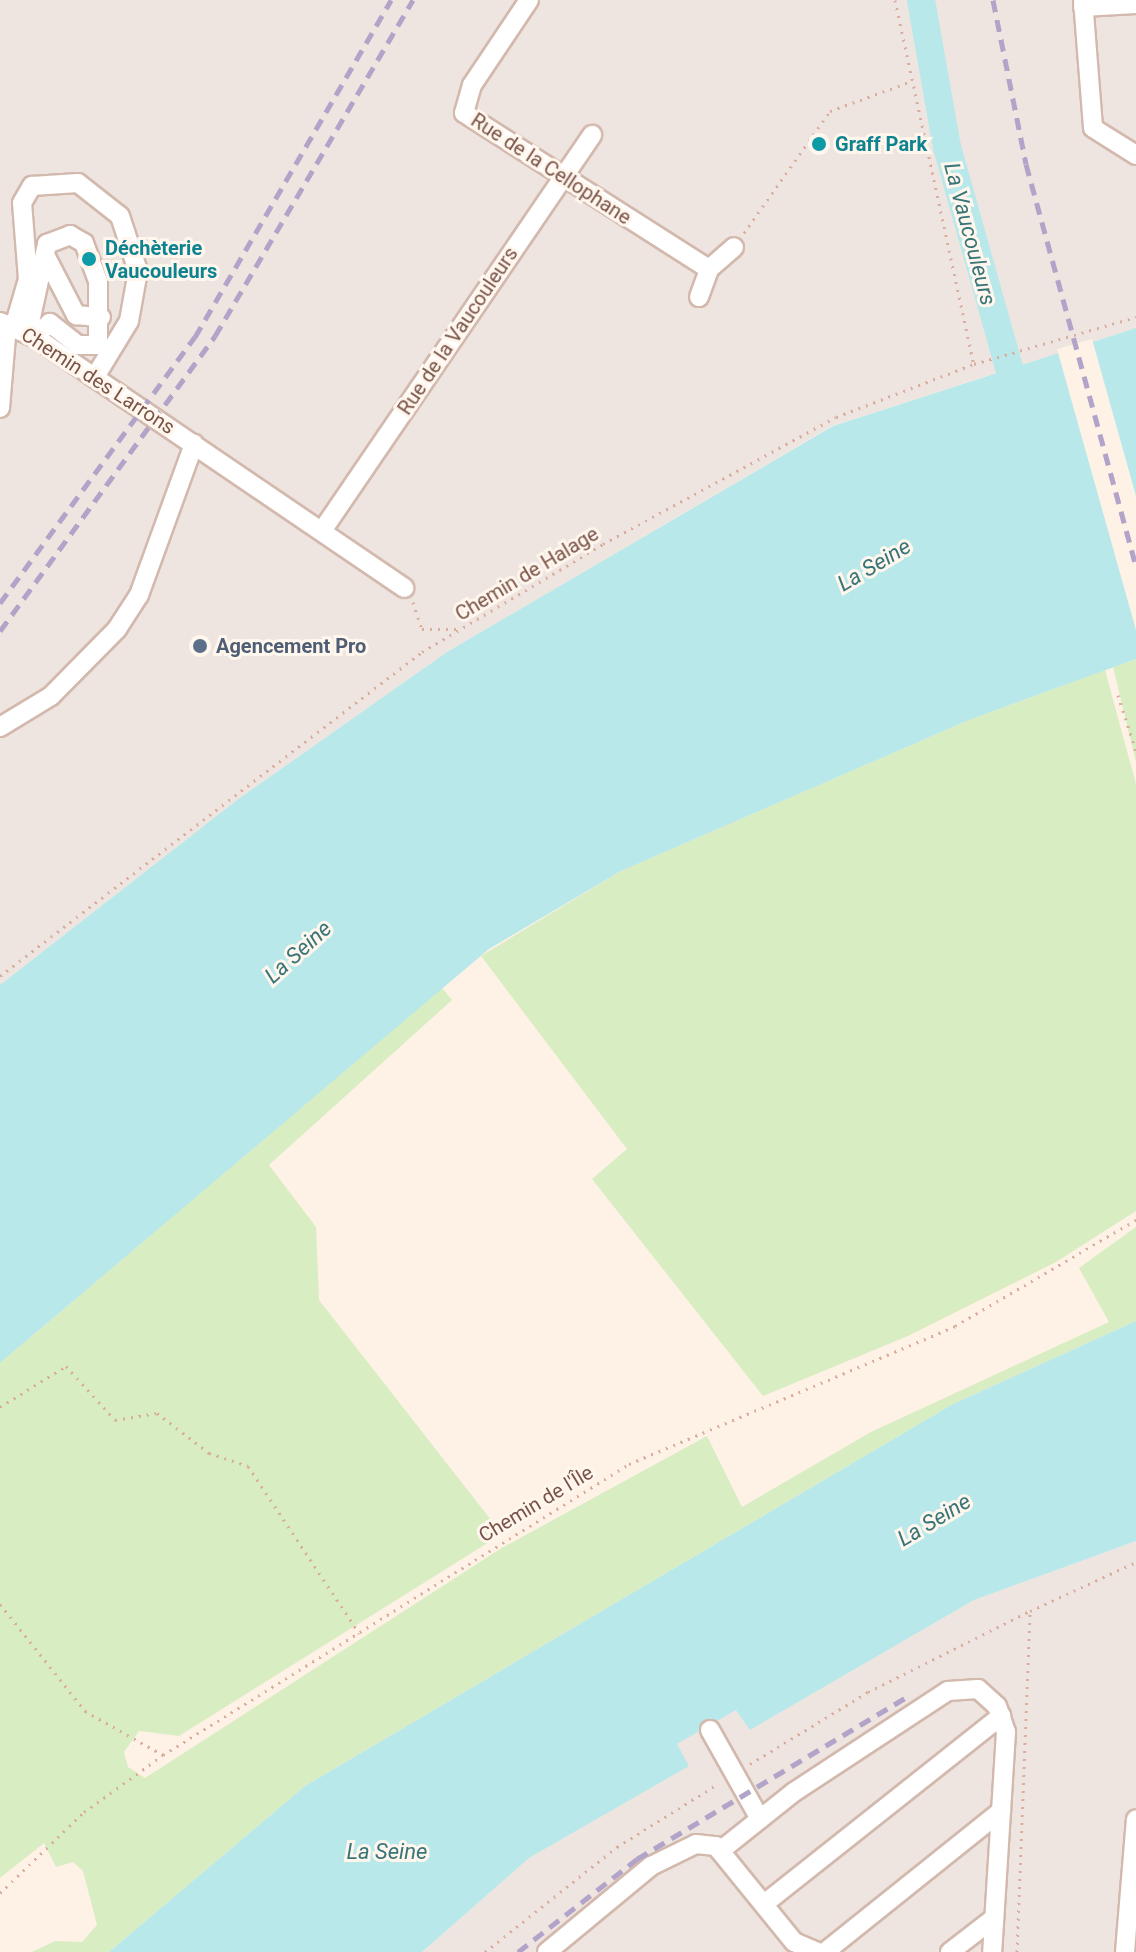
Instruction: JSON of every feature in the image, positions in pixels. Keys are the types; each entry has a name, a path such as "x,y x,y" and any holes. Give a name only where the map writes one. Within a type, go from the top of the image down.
{"street":[{"name":"Rue de la Cellophane","path":"529,0 472,85 464,113 709,269"},
{"path":"1136,4 1083,3 1093,128 1136,155"},
{"name":"Rue de la Vaucouleurs","path":"324,528 592,135"},
{"path":"0,408 28,279 22,203 32,186 78,183 120,216 138,271 129,321 95,377"},
{"path":"55,237 84,243 101,317 98,345 87,349 50,323 16,328 37,308 44,252 55,237"},
{"path":"699,297 709,269 734,247"},
{"path":"44,252 76,315 101,317"},
{"name":"Chemin des Larrons","path":"16,328 194,444"},
{"path":"0,727 51,696 117,629 139,595 194,444 324,528 405,588"},
{"path":"720,1851 760,1819 948,1691 978,1689 1001,1716 1001,1811 992,1952"},
{"path":"764,1904 1001,1716"},
{"path":"710,1730 760,1819"},
{"path":"825,1952 1001,1811"},
{"path":"1125,1952 1136,1819"},
{"path":"547,1952 651,1866 696,1844 720,1851 794,1942 817,1952"},
{"path":"950,1952 994,1918"}],"path":[{"path":"895,0 974,364"},
{"path":"734,247 830,111 912,81"},
{"name":"Chemin de Halage","path":"0,976 461,629 836,417 974,364 1136,317"},
{"path":"405,588 422,629 461,629"},
{"path":"1118,695 1136,751"},
{"name":"Chemin de l'Île","path":"0,1893 84,1812 163,1755 629,1464 955,1326 1136,1220"},
{"path":"0,1407 66,1366 115,1420 157,1413 209,1453 248,1466 359,1633"},
{"path":"1017,1952 1030,1611 1136,1562"},
{"path":"0,1604 85,1711 163,1755"}],"shaded area":[{"path":"0,0 1136,0 1136,328 832,426 447,652 237,800 0,985"},
{"path":"1136,1541 1136,1952 422,1952 529,1858 688,1766 676,1744 736,1709 750,1730 974,1600"}],"green space":[{"path":"1136,659 1136,762 1113,667"},
{"path":"1105,670 1136,784 1136,1211 1056,1262 908,1336 763,1396 592,1179 627,1149 481,956 621,871 969,720"},
{"path":"442,988 452,1000 269,1165 316,1227 319,1300 502,1534 179,1736 139,1731 124,1752 128,1767 145,1778 500,1549 707,1436 742,1507 871,1432 1109,1322 1079,1268 1136,1227 1136,1321 953,1404 305,1786 109,1952 32,1952 55,1941 82,1942 97,1925 83,1871 73,1862 56,1867 44,1843 0,1878 0,1363"}],"water":[{"path":"1136,328 1136,659 969,720 621,871 489,949 0,1363 0,985 237,800 447,652 833,426"},
{"name":"La Seine","path":"1136,1321 1136,1541 974,1600 750,1730 736,1710 677,1744 689,1766 529,1858 422,1952 109,1952 305,1786 953,1404"}],"pier":[{"path":"1092,339 1136,496 1136,630 1057,349"}],"waterway":[{"name":"La Vaucouleurs","path":"921,0 947,147 1018,399"}],"railway":[{"path":"0,603 195,337 391,0"},
{"path":"0,631 215,336 413,0"},
{"path":"993,0 1026,164 1136,565"},
{"path":"518,1952 637,1859 908,1696"}],"place":[{"name":"Graff Park","path":"819,144"},
{"name":"Déchèterie Vaucouleurs","path":"89,259"},
{"name":"Agencement Pro","path":"200,646"}]}
